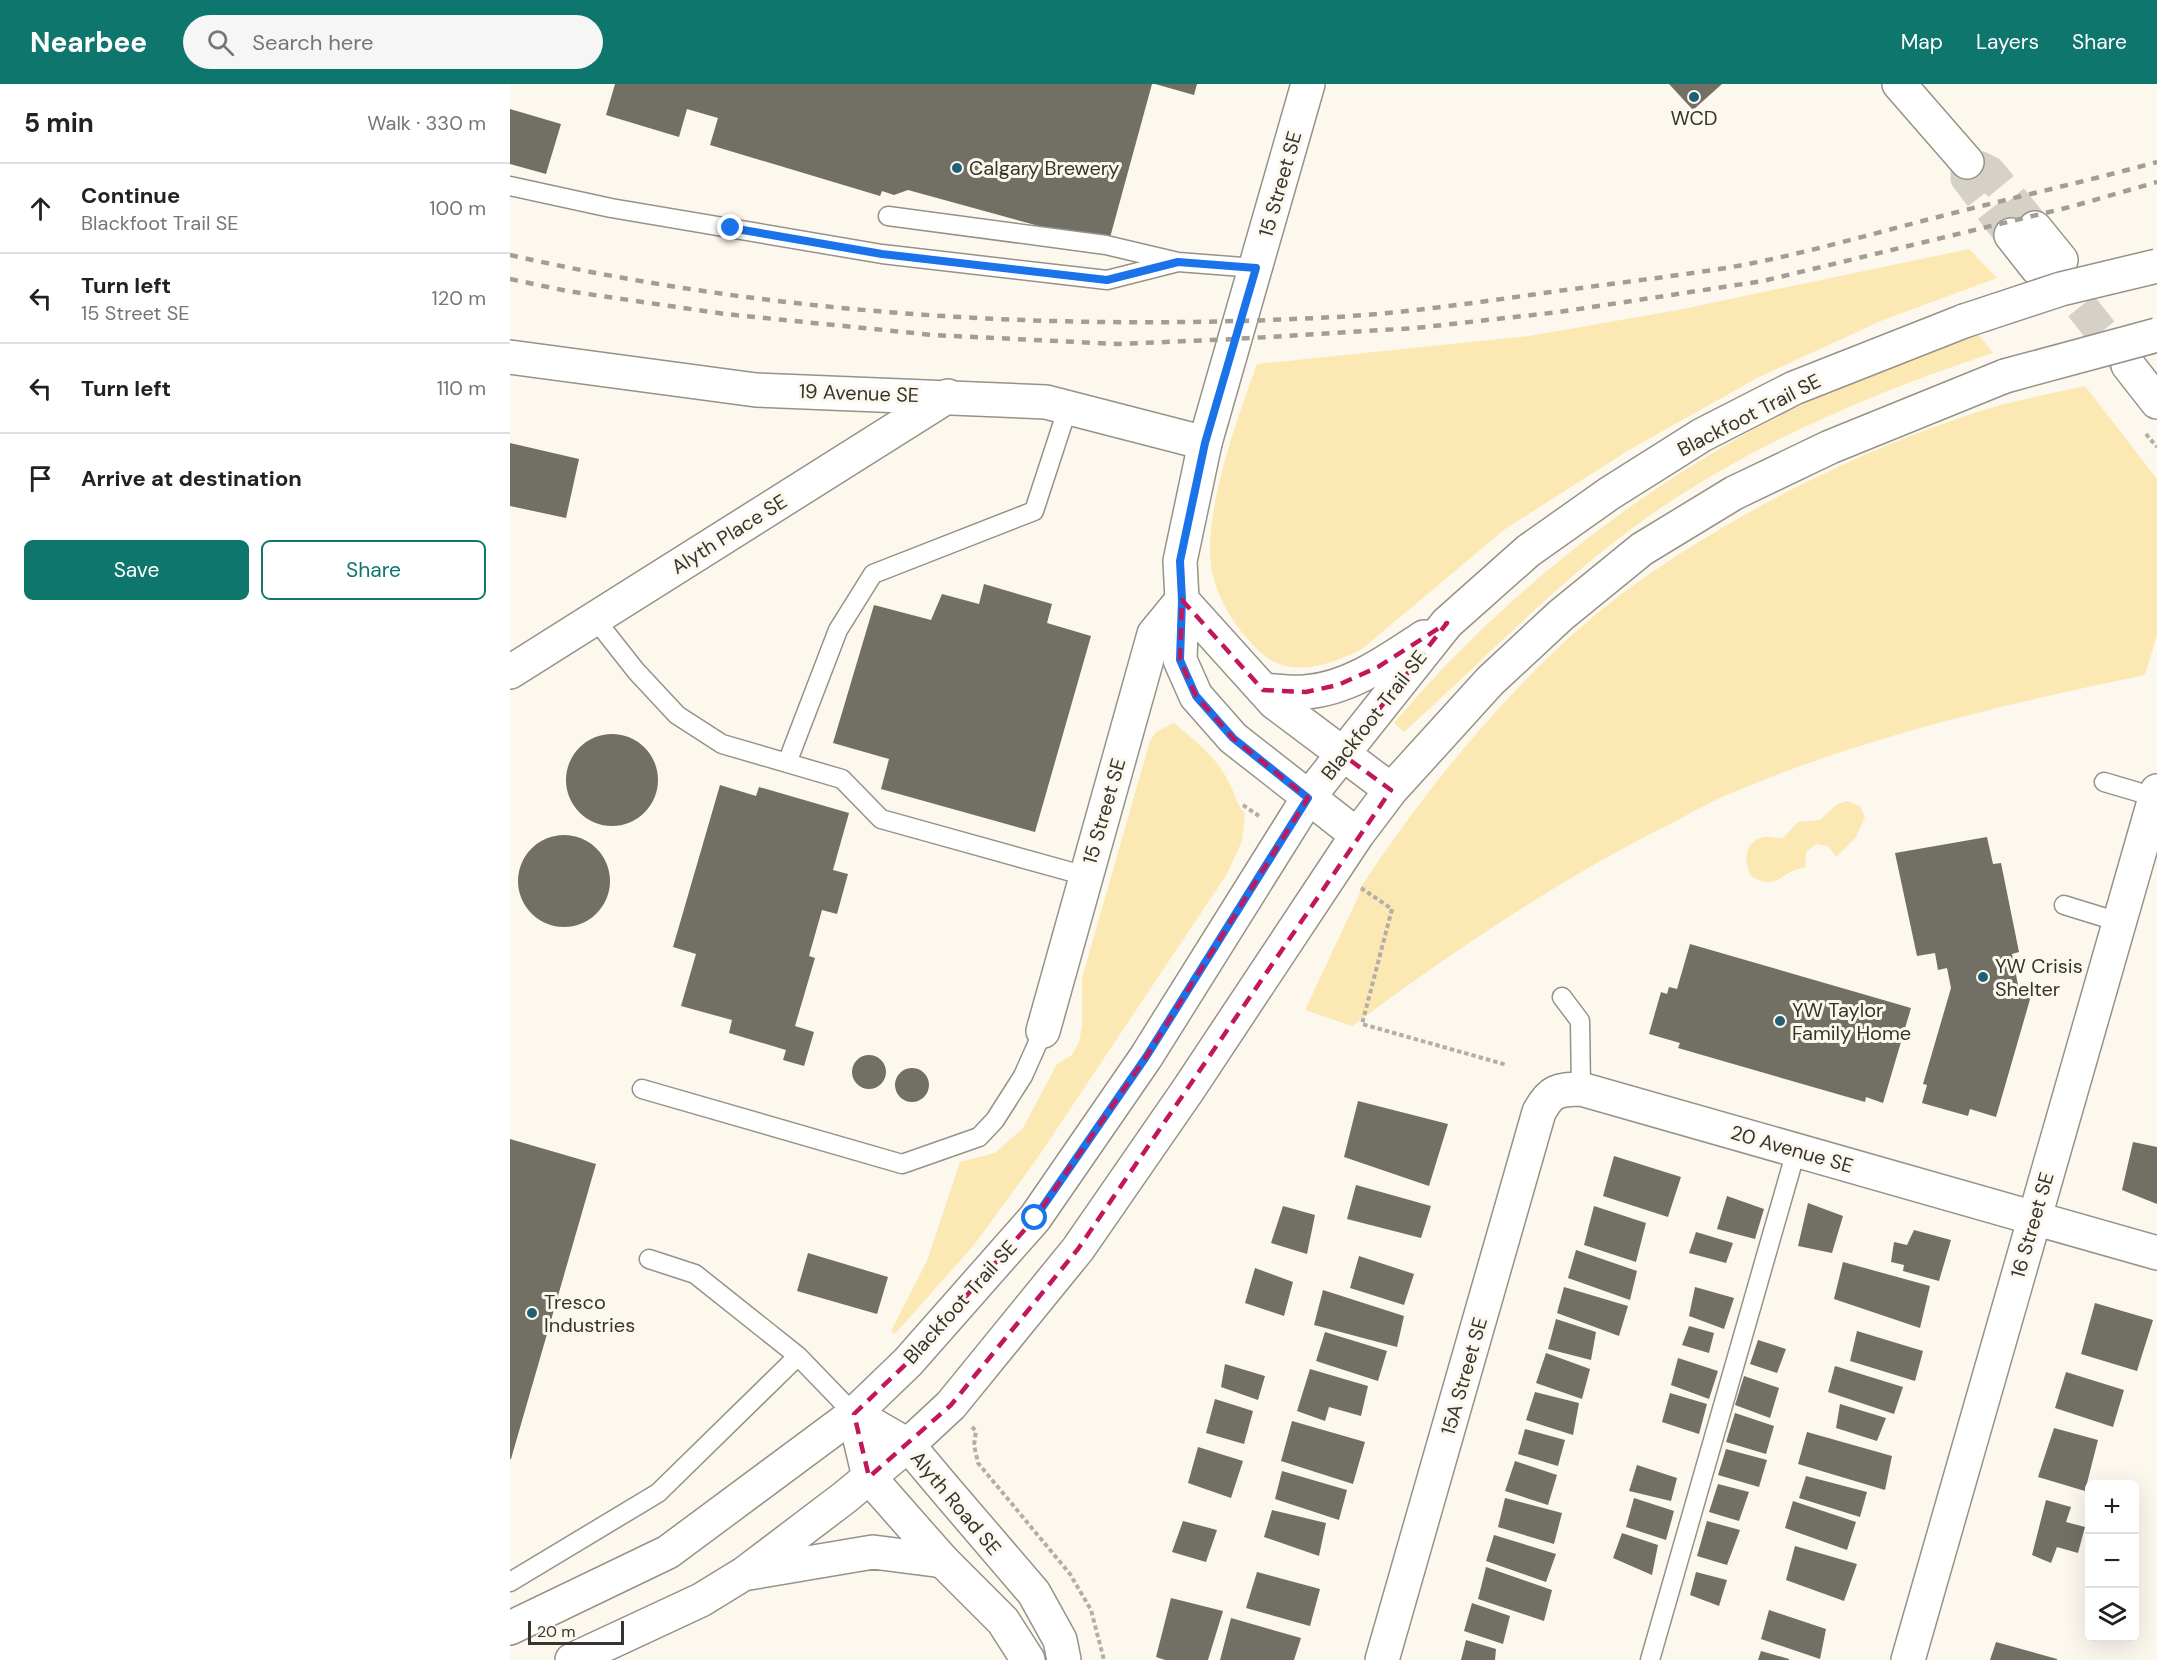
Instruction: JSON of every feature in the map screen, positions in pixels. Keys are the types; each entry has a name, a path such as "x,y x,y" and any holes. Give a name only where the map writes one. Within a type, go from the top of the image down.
{"street":[{"name":"15 Street SE","path":"1308,84 1205,443 1180,561 1182,600 1180,660 1196,696 1233,738 1357,835"},
{"path":"1899,84 1967,162"},
{"path":"2023,231 2049,264"},
{"name":"Blackfoot Trail SE","path":"510,1628 668,1552 854,1414 908,1362 1035,1218 1146,1057 1308,798 1447,623 1528,551 1610,493 1702,435 1794,388 1964,321 2061,289 2157,266"},
{"path":"572,1660 701,1600 745,1574 869,1478 951,1405 1078,1248 1188,1090 1357,835 1392,790 1490,681 1561,615 1642,549 1734,493 1830,447 2005,376 2157,335"},
{"name":"19 Avenue SE","path":"510,357 756,390 948,396 1046,402 1205,443"},
{"path":"2128,365 2157,402"},
{"name":"Alyth Place SE","path":"510,672 948,396"},
{"name":"15 Street SE","path":"1043,1031 1154,633 1182,600"},
{"path":"1182,600 1274,702 1392,790"},
{"path":"1263,690 1306,693 1338,685 1378,667 1447,623"},
{"name":"16 Street SE","path":"1908,1660 2156,794"},
{"name":"20 Avenue SE","path":"1566,1092 1796,1151 2157,1253"},
{"name":"15A Street SE","path":"1382,1660 1539,1112 1566,1092"},
{"path":"854,1414 869,1478 943,1561 1003,1621 1028,1660"},
{"name":"Alyth Road SE","path":"854,1414 908,1445 1034,1593 1060,1640 1064,1660"},
{"path":"745,1574 873,1552 943,1561"}],"lane":[{"path":"510,186 611,208 882,254 1107,280 1178,262"},
{"path":"888,216 1106,245 1178,262 1256,268"},
{"path":"787,763 838,630 873,574 1035,511 1068,407"},
{"path":"595,619 636,671 678,715 722,744 842,779 881,819 1086,876"},
{"path":"2104,782 2156,794"},
{"path":"2064,905 2119,922"},
{"path":"1562,997 1580,1021 1566,1092"},
{"path":"642,1089 902,1164 979,1137 995,1120 1023,1076 1043,1031"},
{"path":"1650,1660 1796,1151"},
{"path":"649,1259 695,1274 798,1356 854,1414"},
{"path":"510,1582 658,1493 798,1356"}],"path":[{"path":"1356,885 1392,909 1362,1024 1507,1065"},
{"path":"972,1427 976,1431 974,1445 978,1463 1070,1574 1091,1610 1104,1660"},
{"path":"968,1447 974,1445"}],"highlighted area":[{"path":"1182,600 1263,690 1306,692 1338,685 1378,667 1447,623 1343,755 1391,790 1078,1249 951,1405 869,1477 854,1414 908,1362 1035,1218 1146,1057 1308,798 1233,738 1196,696 1180,660"}],"shaded area":[{"path":"1969,249 1997,278 1883,320 1757,378 1629,450 1505,529 1362,649 1320,665 1292,667 1279,664 1266,657 1247,638 1229,614 1220,596 1213,576 1210,553 1211,527 1231,440 1257,364 1529,336 1678,310"},
{"path":"1978,334 1993,353 1856,404 1767,445 1725,468 1642,521 1580,570 1520,623 1404,732 1394,723 1474,637 1517,597 1608,523 1656,489 1756,428 1810,401"},
{"path":"2085,386 2157,479 2157,635 2145,675 2041,697 1939,723 1788,770 1704,806 1546,893 1467,944 1352,1026 1305,1010 1361,887 1419,804 1486,722 1522,683 1599,612 1638,582 1721,528 1812,479 1907,437 1955,420 2001,405"},
{"path":"1174,723 1204,749 1217,764 1245,814 1242,841 1227,874 1036,1160 974,1245 895,1334 891,1331 927,1261 960,1162 995,1153 1023,1128 1057,1064 1072,1055 1079,1042 1082,1026 1082,978 1150,741 1156,732"},
{"path":"1847,801 1860,806 1865,817 1856,837 1836,857 1828,846 1816,844 1806,852 1805,868 1797,869 1780,879 1768,882 1751,876 1746,859 1749,847 1757,839 1783,838 1798,822 1820,820 1837,804"}],"building":[{"name":"Calgary Brewery","path":"615,84 1152,84 1108,245 908,190 894,195 882,191 880,196 710,145 718,118 687,109 679,137 606,115"},
{"path":"1155,84 1197,84 1194,95"},
{"name":"WCD","path":"1669,84 1722,84 1693,110"},
{"path":"510,109 561,124 546,174 510,164"},
{"path":"510,443 579,459 566,518 510,506"},
{"path":"984,584 1052,604 1047,623 1091,636 1035,832 881,789 889,759 833,743 874,605 931,620 942,594 979,604"},
{"path":"612,734 638,742 650,754 658,780 650,806 638,818 612,826 586,818 574,806 566,780 574,754 586,742"},
{"path":"720,785 756,796 759,787 849,813 833,870 848,874 837,914 822,910 809,956 815,958 795,1026 814,1032 804,1066 783,1060 786,1050 729,1033 732,1020 681,1006 696,954 673,947"},
{"path":"564,835 582,839 597,848 606,863 610,881 606,899 597,914 582,923 564,927 546,923 531,914 522,899 518,881 522,863 531,848 546,839"},
{"name":"YW Crisis Shelter","path":"1987,837 1993,864 2001,863 2019,952 2012,954 2018,985 2033,989 1996,1117 1970,1109 1968,1116 1922,1103 1927,1085 1923,1084 1951,988 1947,968 1938,970 1935,953 1917,956 1895,853"},
{"name":"YW Taylor Family Home","path":"1690,944 1911,1008 1883,1103 1866,1097 1865,1102 1678,1048 1680,1043 1649,1034 1661,992 1667,994 1669,987 1677,989"},
{"path":"869,1055 881,1060 886,1072 881,1084 869,1089 857,1084 852,1072 857,1060"},
{"path":"912,1068 924,1073 929,1085 924,1097 912,1102 900,1097 895,1085 900,1073"},
{"path":"1358,1101 1448,1124 1429,1186 1344,1157"},
{"name":"Tresco Industries","path":"510,1139 596,1164 511,1459 510,1459"},
{"path":"2133,1142 2157,1147 2157,1204 2122,1190"},
{"path":"1614,1156 1681,1177 1668,1217 1603,1196"},
{"path":"1356,1185 1431,1206 1421,1238 1347,1219"},
{"path":"1727,1196 1764,1209 1755,1239 1717,1229"},
{"path":"1808,1203 1843,1216 1832,1253 1798,1246"},
{"path":"1283,1206 1315,1215 1307,1254 1271,1243"},
{"path":"1594,1206 1646,1223 1636,1262 1584,1245"},
{"path":"1914,1230 1951,1240 1939,1281 1903,1271 1904,1265 1891,1262 1894,1242 1907,1245"},
{"path":"1696,1232 1733,1243 1726,1263 1689,1253"},
{"path":"1576,1250 1637,1271 1630,1300 1568,1278"},
{"path":"808,1253 888,1277 877,1314 797,1291"},
{"path":"1359,1256 1414,1274 1404,1305 1350,1288"},
{"path":"1843,1262 1930,1286 1920,1328 1834,1299"},
{"path":"1255,1268 1293,1282 1284,1316 1245,1303"},
{"path":"1564,1287 1628,1306 1619,1336 1557,1313"},
{"path":"1695,1287 1734,1298 1724,1329 1689,1316"},
{"path":"1323,1290 1404,1316 1397,1347 1314,1325"},
{"path":"2095,1303 2153,1320 2137,1371 2081,1354"},
{"path":"1556,1319 1596,1332 1591,1360 1548,1349"},
{"path":"1689,1326 1714,1333 1709,1353 1682,1345"},
{"path":"1857,1331 1923,1351 1915,1381 1850,1361"},
{"path":"1325,1332 1387,1351 1378,1381 1316,1361"},
{"path":"1758,1340 1786,1349 1777,1373 1750,1364"},
{"path":"1546,1353 1590,1369 1582,1399 1536,1383"},
{"path":"1678,1358 1718,1371 1709,1399 1671,1385"},
{"path":"1225,1364 1265,1376 1258,1400 1221,1387"},
{"path":"1835,1366 1903,1387 1894,1414 1828,1392"},
{"path":"1310,1369 1368,1386 1361,1416 1329,1407 1325,1421 1297,1411"},
{"path":"2066,1372 2124,1390 2113,1427 2055,1408"},
{"path":"1744,1376 1779,1388 1770,1418 1735,1405"},
{"path":"1535,1392 1579,1403 1573,1435 1526,1420"},
{"path":"1670,1393 1707,1404 1699,1434 1662,1422"},
{"path":"1215,1399 1253,1411 1244,1444 1206,1433"},
{"path":"1840,1404 1886,1418 1877,1441 1836,1428"},
{"path":"1735,1413 1774,1426 1766,1454 1726,1442"},
{"path":"1292,1421 1365,1442 1353,1484 1281,1461"},
{"path":"2054,1428 2098,1440 2088,1480 2085,1480 2085,1491 2038,1477"},
{"path":"1525,1429 1565,1440 1558,1466 1518,1454"},
{"path":"1807,1432 1892,1456 1885,1490 1798,1464"},
{"path":"1198,1447 1243,1461 1231,1498 1188,1483"},
{"path":"1726,1449 1767,1460 1759,1487 1718,1475"},
{"path":"1515,1461 1557,1475 1548,1505 1505,1491"},
{"path":"1637,1465 1677,1478 1671,1501 1629,1491"},
{"path":"1282,1471 1347,1490 1339,1520 1275,1499"},
{"path":"1806,1476 1867,1492 1860,1517 1799,1498"},
{"path":"1718,1484 1749,1492 1739,1521 1709,1512"},
{"path":"1505,1498 1562,1513 1554,1544 1498,1527"},
{"path":"1634,1498 1674,1511 1666,1540 1626,1527"},
{"path":"2046,1500 2071,1507 2066,1522 2085,1527 2078,1553 2057,1547 2051,1563 2032,1555"},
{"path":"1793,1501 1856,1522 1847,1550 1785,1528"},
{"path":"1272,1510 1326,1523 1319,1556 1264,1537"},
{"path":"1183,1521 1217,1530 1206,1562 1172,1552"},
{"path":"1707,1521 1740,1530 1727,1565 1697,1556"},
{"path":"1622,1533 1658,1545 1652,1575 1613,1558"},
{"path":"1494,1535 1556,1554 1546,1582 1486,1561"},
{"path":"1795,1546 1857,1564 1844,1601 1786,1580"},
{"path":"1486,1567 1552,1590 1544,1621 1478,1599"},
{"path":"1257,1572 1320,1589 1310,1626 1246,1608"},
{"path":"1696,1572 1727,1580 1719,1606 1690,1595"},
{"path":"1171,1598 1223,1611 1208,1660 1165,1660 1156,1657"},
{"path":"1472,1603 1510,1616 1503,1644 1464,1631"},
{"path":"1769,1610 1826,1629 1820,1659 1761,1639"},
{"path":"1231,1618 1301,1638 1294,1660 1220,1660"},
{"path":"1466,1640 1496,1649 1495,1660 1461,1660"},
{"path":"1996,1642 2057,1659 2057,1660 1990,1660"},
{"path":"1761,1651 1789,1659 1789,1660 1758,1660"}],"tunnel":[{"path":"2011,235 1967,178 1967,162 1989,172 2035,228"},
{"path":"2046,273 2062,282 2128,365"}],"railway":[{"path":"510,255 611,276 714,293 920,314 1024,320 1128,322 1335,317 1443,307 1753,263 2157,162"},
{"path":"510,279 567,291 725,314 933,335 1118,344 1235,339 1416,328 1559,312 1763,281 2070,207 2157,182"}],"place":[{"name":"WCD","path":"1694,97"},
{"name":"Calgary Brewery","path":"957,168"},
{"name":"YW Crisis Shelter","path":"1983,977"},
{"name":"YW Taylor Family Home","path":"1780,1021"},
{"name":"Tresco Industries","path":"532,1313"}],"route":[{"path":"731,228 882,254 1107,280 1178,262 1256,268 1205,443 1180,561 1182,600 1180,660 1196,696 1233,738 1308,798 1146,1057 1035,1218"}]}
